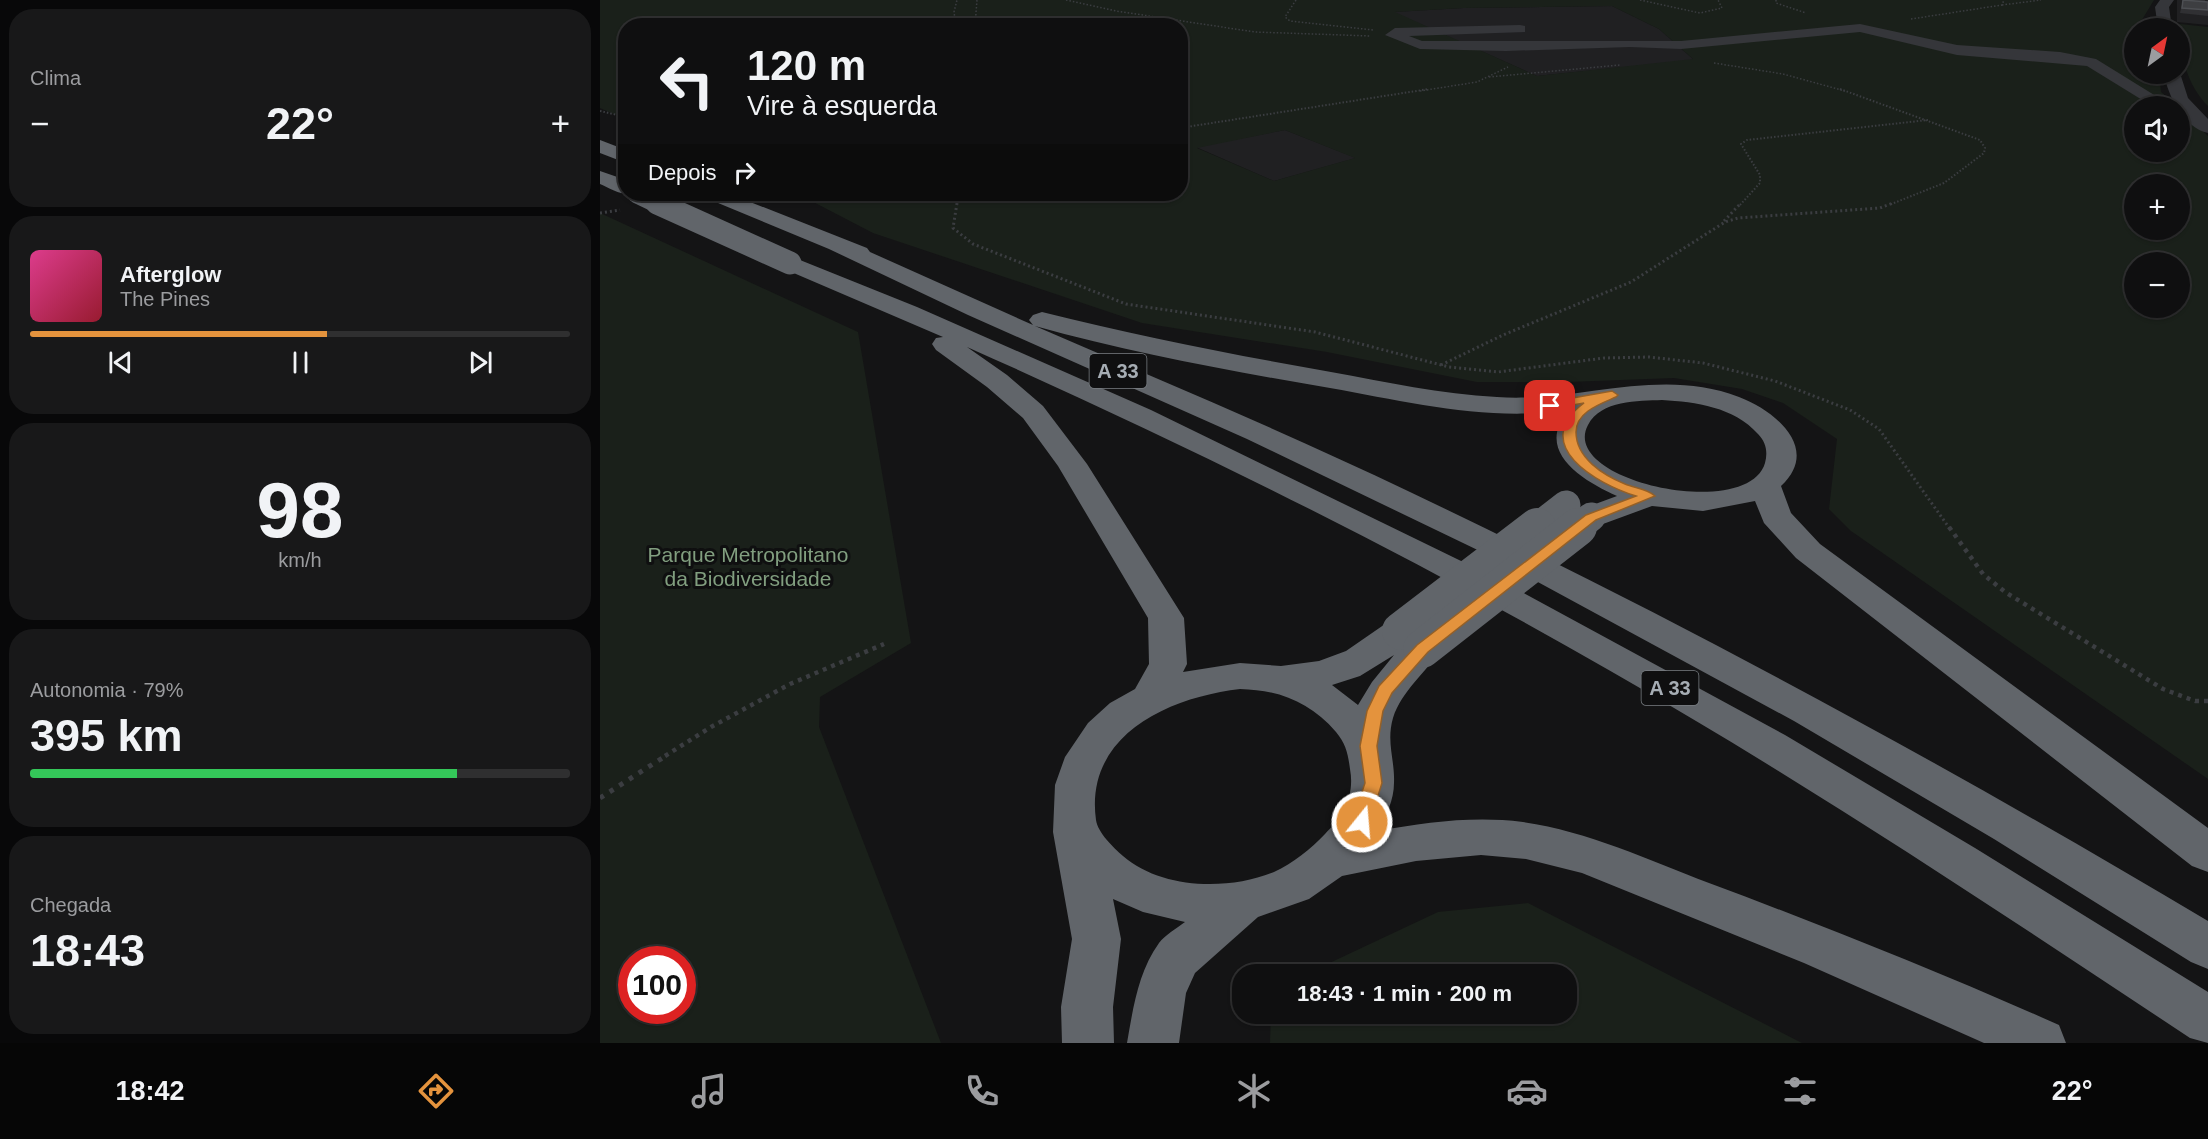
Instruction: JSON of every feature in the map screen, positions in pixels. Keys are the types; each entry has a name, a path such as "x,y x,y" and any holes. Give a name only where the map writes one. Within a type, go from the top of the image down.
{"highway":[{"path":"600,147 618,154"},
{"path":"600,177 618,185"},
{"name":"A 33","path":"653,201 790,263 900,307 1138,415 1345,514 1537,614 1706,709 1831,783 1980,874 2208,1021"},
{"name":"A 33","path":"730,201 838,246 927,289 1281,443 1608,602 1874,748 2208,947"},
{"path":"838,246 1032,317 1188,355 1380,389 1499,406 1550,406 1612,395 1665,389 1694,392 1746,410 1766,423 1779,439 1783,455 1779,471 1765,485 1743,495 1714,501 1682,501 1648,496 1619,486 1594,473 1578,458 1570,442"},
{"path":"790,263 936,338 997,381 1033,412 1072,464 1166,618 1168,664 1151,696"},
{"path":"1579,511 1583,473 1570,442 1570,427 1578,414 1592,403 1612,395"},
{"path":"1765,485 1776,516 1808,551 2208,853"},
{"path":"1280,680 1318,676 1344,669 1411,640 1579,511 1648,496"},
{"path":"1074,819 1086,850 1112,877 1150,896 1195,904 1243,901 1291,886 1331,859 1362,822 1373,783 1368,746 1375,711 1411,640"},
{"path":"1088,1043 1087,1006 1097,932 1083,876 1074,819 1075,783 1090,748 1116,719 1151,696 1183,684 1215,677 1248,675 1280,680 1310,689 1335,704 1355,723 1368,746"},
{"path":"1331,859 1461,837 1502,838 1541,843 1581,854 1737,914 1944,998 2040,1043"},
{"path":"1153,1043 1161,993 1177,958 1243,901"}],"lane":[{"path":"2164,18 2162,7 2167,0"},
{"path":"1395,34 1420,45 1530,46 1630,43 1681,45 1860,28 1958,50 2060,57 2091,62 2147,96"},
{"path":"1395,34 1520,29"},
{"path":"2173,84 2174,91 2195,118 2208,128"},
{"path":"2190,130 2208,146"}],"path":[{"path":"955,18 957,0"},
{"path":"976,18 977,0"},
{"path":"1066,0 1162,18"},
{"path":"1296,0 1285,17 1290,21 1395,34"},
{"path":"1640,0 1700,13 1722,8 1718,0"},
{"path":"2002,5 2004,0"},
{"path":"1860,28 2041,0"},
{"path":"1188,22 1255,32 1395,34"},
{"path":"1489,77 1514,63 1530,46"},
{"path":"1441,365 1503,335 1631,282 1721,225 1738,218 1880,208 1944,183 1984,153 1985,147 1980,140 1893,106 1776,70 1705,62"},
{"path":"1188,127 1454,85 1489,77 1620,65"},
{"path":"600,111 618,115"},
{"path":"1721,225 1761,183 1760,175 1741,144 1747,140 1929,120"},
{"path":"600,798 711,727 790,684 884,644"}],"shaded area":[{"path":"2177,0 2208,0 2208,25 2190,23 2190,18 2177,18"},
{"path":"1612,6 1659,29 1694,60 1537,76 1393,12 1463,8"},
{"path":"1285,130 1356,158 1274,181 1196,147"}],"green space":[{"path":"600,0 2154,0 2143,18 2124,18 2124,84 2160,84 2161,92 2166,96 2124,96 2124,162 2190,162 2190,119 2208,136 2208,779 1851,531 1829,509 1837,439 1783,403 1742,389 1674,378 1568,382 1477,382 1327,352 1142,323 873,233 811,201 1188,201 1188,18 618,18 618,116 600,108","holes":["1612,6 1659,29 1693,59 1537,76 1395,12 1463,8","1285,130 1355,158 1274,181 1197,148"]},
{"path":"2190,25 2208,27 2208,106 2190,80"},
{"name":"Parque Metropolitano da Biodiversidade","path":"600,213 858,332 911,643 820,697 819,727 941,1043 600,1043"},
{"path":"1528,903 1802,1043 1270,1043 1271,1024 1577,1024 1577,964 1327,964 1438,912"}],"building":[{"path":"2183,0 2208,2 2208,10 2182,8"}],"route":[{"path":"1362,822 1373,783 1368,746 1375,711 1385,690 1422,649 1591,518 1648,496 1619,486 1594,473 1578,458 1570,442 1570,427 1578,414 1592,403 1612,395 1550,406"}]}
